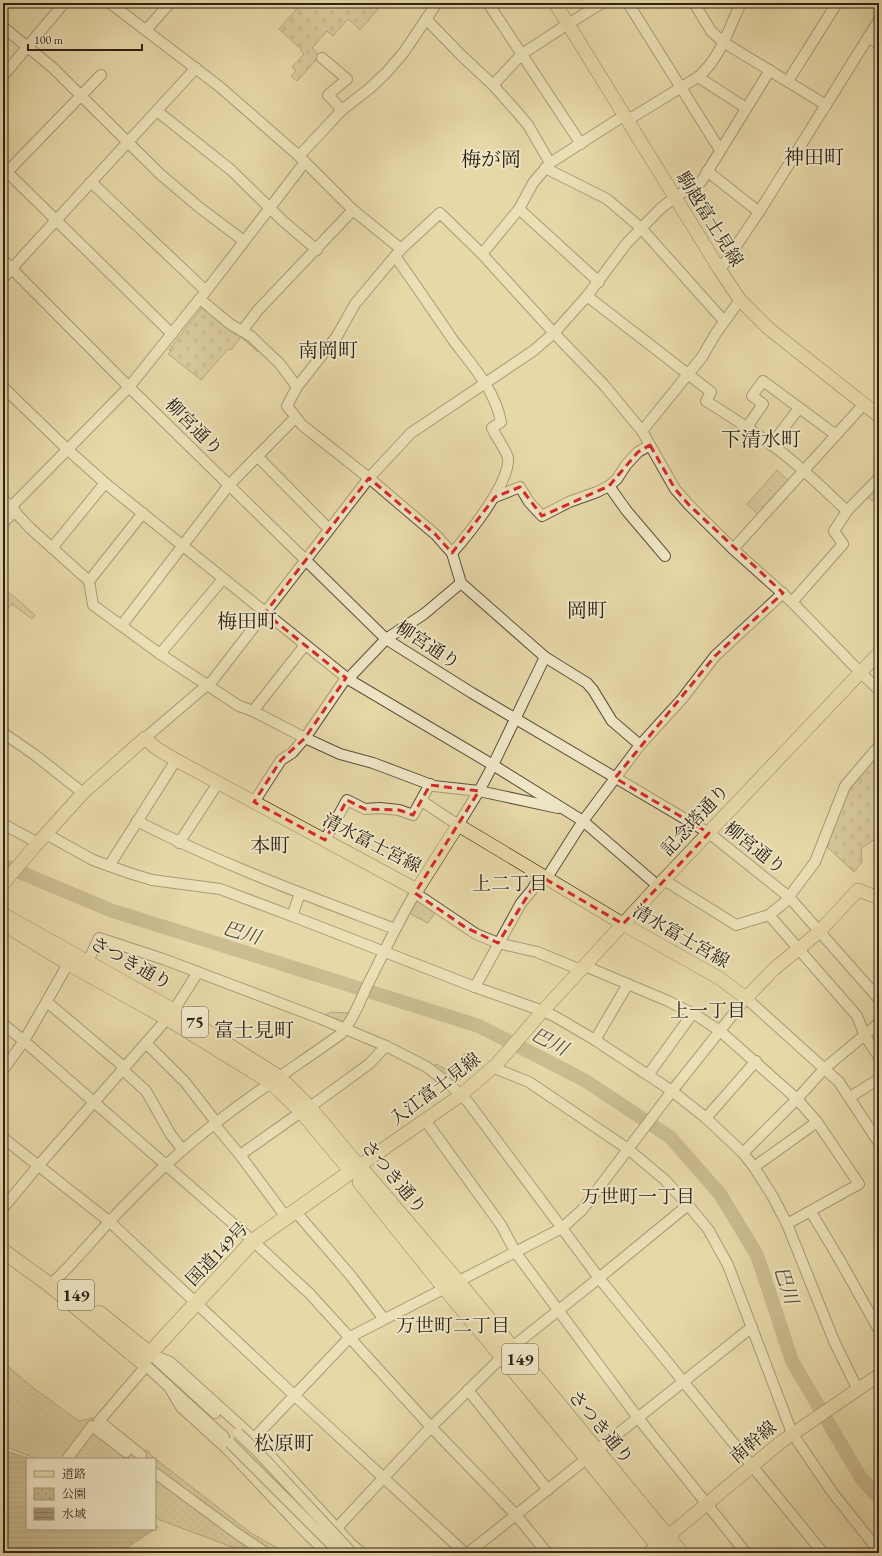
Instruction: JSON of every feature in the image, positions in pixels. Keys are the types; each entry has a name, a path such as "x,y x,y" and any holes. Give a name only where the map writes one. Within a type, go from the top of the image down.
{"highway":[{"name":"国道149号","path":"146,1361 196,1303 253,1241 355,1169"},
{"name":"さつき通り","path":"355,1169 592,1454 659,1547 681,1553"},
{"name":"149","path":"3,1242 54,1282 146,1361"},
{"name":"149","path":"3,1251 54,1282"}],"main road":[{"name":"駒越富士見線","path":"555,3 674,197 740,300 768,328 879,416"},
{"name":"記念塔通り","path":"542,1013 661,883 879,653"},
{"name":"清水富士宮線","path":"145,738 156,748 176,760 416,891 458,825 623,924 719,978 746,998"},
{"path":"3,884 83,793 145,738"},
{"path":"746,998 774,969 819,932 858,890 879,898"},
{"name":"さつき通り","path":"3,914 78,963"},
{"name":"さつき通り","path":"3,924 171,1014 276,1080 306,1110 355,1169"},
{"name":"入江富士見線","path":"355,1169 461,1095 496,1066 542,1013"},
{"name":"南幹線","path":"659,1547 706,1504 794,1432 879,1375"}],"street":[{"path":"3,76 64,3"},
{"path":"110,3 220,87 302,159 398,253 454,340 475,368 498,410 501,422 492,428 508,458 506,470 494,497 452,553"},
{"path":"146,30 170,3"},
{"path":"488,3 581,144"},
{"path":"493,85 522,54 602,3"},
{"path":"628,3 720,150"},
{"path":"694,3 711,31 723,42 826,105"},
{"path":"482,254 519,209 533,183 547,165 698,77 709,66 723,42 741,3"},
{"path":"788,81 837,3"},
{"path":"3,523 13,509 67,449 129,387 203,295 244,241 269,208 302,159 342,110 366,92 386,73 404,52 434,4"},
{"path":"426,19 461,56 493,85 528,125 547,165 606,199 642,228 724,321"},
{"path":"720,270 759,212 879,20"},
{"path":"3,27 52,67 160,174 200,208 244,241"},
{"path":"868,37 879,44"},
{"path":"322,58 347,79 328,96 342,110"},
{"path":"3,278 196,68"},
{"path":"145,738 208,685 369,478 411,433 484,383 533,352 554,333 599,282 627,242 674,197 701,182 770,70"},
{"path":"101,76 5,170 172,334"},
{"path":"698,77 746,108"},
{"path":"157,111 218,159 269,208 317,250"},
{"path":"707,171 759,212"},
{"path":"92,182 230,324 242,331 280,364 297,388"},
{"path":"519,209 599,282"},
{"path":"242,331 258,310 317,250 353,210"},
{"path":"640,746 612,720 587,683 545,657 461,583 452,553 436,535 369,478 302,426 287,406 297,388 328,348 355,304 398,253 440,213 482,254 604,385 642,430 675,489 690,506 733,550 783,593 879,690"},
{"name":"柳宮通り","path":"3,260 129,387 386,639 472,693 708,833 789,897 879,999"},
{"path":"587,296 687,375 711,392 706,401 747,427 804,470 847,511"},
{"path":"642,430 702,357 724,321 740,300"},
{"path":"747,427 763,404 752,396 763,381 836,435"},
{"path":"3,387 67,449 106,483 347,679 493,765 584,821 661,883 736,925 769,915 789,897 816,860 845,786 879,746"},
{"path":"733,550 864,404"},
{"path":"771,445 799,408"},
{"path":"122,625 229,485 295,418"},
{"path":"494,497 520,487 529,502 542,516 569,502 609,486 617,479 626,465 638,452 650,445"},
{"path":"257,456 329,529"},
{"path":"792,602 843,544 834,531 847,511 879,478"},
{"path":"52,548 106,483"},
{"path":"609,486 626,510 665,556"},
{"path":"3,499 30,528 89,581 93,605 160,654 239,706 340,754 373,763 430,784 480,791 566,810"},
{"path":"89,581 143,514"},
{"path":"160,654 223,579"},
{"path":"254,802 281,760 292,752 305,738 347,679 386,639 424,614 461,583"},
{"path":"475,987 521,903 543,877 640,746 682,700 716,656 783,593"},
{"path":"252,711 304,645"},
{"path":"422,800 458,825 480,791 545,657"},
{"path":"3,733 35,755 83,793"},
{"path":"109,866 176,760"},
{"path":"178,843 218,783"},
{"path":"325,840 347,800 365,809 392,810 413,815 430,784"},
{"path":"137,821 178,843 300,893 395,929"},
{"path":"3,824 40,841 129,874 152,880 220,889 542,1013 554,1016 595,1040 648,1075 706,1118 742,1153 754,1167 773,1197 787,1224 834,1341 857,1390"},
{"path":"54,1282 110,1222 166,1165 183,1150 215,1123 346,1029 395,929 416,891 465,928 498,943 538,952 628,984 693,1013 720,1031 756,1061 797,1099 817,1122 859,1184 787,1224"},
{"path":"292,916 300,893"},
{"path":"769,915 857,1016 865,1036 879,1057"},
{"path":"3,1070 24,1041 47,1002 99,938 163,959 346,1029 427,1066 468,1102 600,1278 823,1553"},
{"path":"3,1208 93,1102 171,1014 198,972"},
{"path":"595,1040 628,984"},
{"path":"254,1438 350,1338 451,1284 516,1253 562,1228 582,1210 746,998 839,1082 879,1143"},
{"path":"47,1002 123,1068 146,1091 171,1135 183,1150"},
{"path":"648,1075 693,1013"},
{"path":"742,1153 797,1099 825,1068 879,1023"},
{"path":"3,1024 253,1241 310,1294 431,1427 516,1515 547,1553"},
{"path":"146,1043 185,1082 240,1155 290,1214 351,1276 384,1319"},
{"path":"240,1155 306,1110 369,1064 386,1046"},
{"path":"706,1118 756,1061"},
{"path":"496,1066 529,1082 629,1148 665,1180 708,1229 720,1250 794,1432 832,1492 879,1551"},
{"path":"850,1097 879,1078"},
{"path":"425,1120 501,1225 516,1253 638,1418 746,1553"},
{"path":"754,1167 817,1122"},
{"path":"3,1138 110,1222 383,1478 466,1553 548,1490 752,1327"},
{"path":"320,1546 431,1427 506,1352 600,1278 688,1205"},
{"path":"811,1212 879,1330"},
{"path":"146,1361 169,1387 230,1443 340,1553"},
{"path":"146,1361 238,1433 258,1452 352,1553"},
{"path":"146,1361 170,1362 254,1438 362,1553"},
{"path":"139,1457 100,1422 146,1361"},
{"path":"169,1387 182,1407 226,1448 320,1546 332,1553"},
{"path":"468,1390 548,1490"},
{"path":"68,1458 92,1426 139,1457"},
{"path":"156,1474 239,1536 266,1553"}],"highlighted area":[{"path":"650,445 675,489 689,505 783,593 715,656 615,778 709,833 623,924 540,876 498,943 465,927 415,893 479,791 430,785 413,815 399,810 365,809 347,800 325,840 254,802 281,760 305,738 346,678 265,613 369,478 436,535 452,553 495,497 520,487 542,516 609,486 638,452"}],"green space":[{"path":"302,3 370,3 378,9 360,30 348,19 333,36 327,31 312,48 320,56 297,81 291,76 296,71 292,67 304,54 301,51 302,50 279,29"},
{"path":"204,305 262,348 258,352 241,337 231,350 228,349 201,380 168,354 171,351 169,350"},
{"path":"777,470 790,482 760,516 747,504"},
{"path":"879,482 879,505 865,495"},
{"path":"3,587 35,615 32,619 12,604 3,614"},
{"path":"879,749 879,841 877,843 873,840 861,849 862,862 854,872 826,846 847,790"},
{"path":"416,899 436,911 428,923 409,913"},
{"path":"331,1012 349,1013 344,1022 325,1015"},
{"path":"465,1053 482,1060 454,1085 433,1068 436,1064 451,1072"},
{"path":"3,1362 32,1387 79,1421 93,1418 135,1455 147,1450 154,1458 35,1458 3,1446"},
{"path":"156,1459 251,1533 286,1553 248,1553 156,1518"}],"water":[{"path":"3,1450 28,1458 26,1458 26,1530 154,1530 119,1553 3,1553"}],"waterway":[{"name":"巴川","path":"3,865 110,910 479,1026 586,1081 670,1137 720,1194 757,1255 792,1361 861,1478 879,1498"}],"district":[{"name":"神田町","path":"814,157"},
{"name":"梅が岡","path":"491,159"},
{"name":"南岡町","path":"328,350"},
{"name":"下清水町","path":"761,439"},
{"name":"岡町","path":"587,610"},
{"name":"梅田町","path":"247,621"},
{"name":"本町","path":"270,845"},
{"name":"上二丁目","path":"510,883"},
{"name":"上一丁目","path":"708,1010"},
{"name":"富士見町","path":"254,1030"},
{"name":"万世町一丁目","path":"638,1196"},
{"name":"万世町二丁目","path":"453,1325"},
{"name":"松原町","path":"284,1443"}]}
